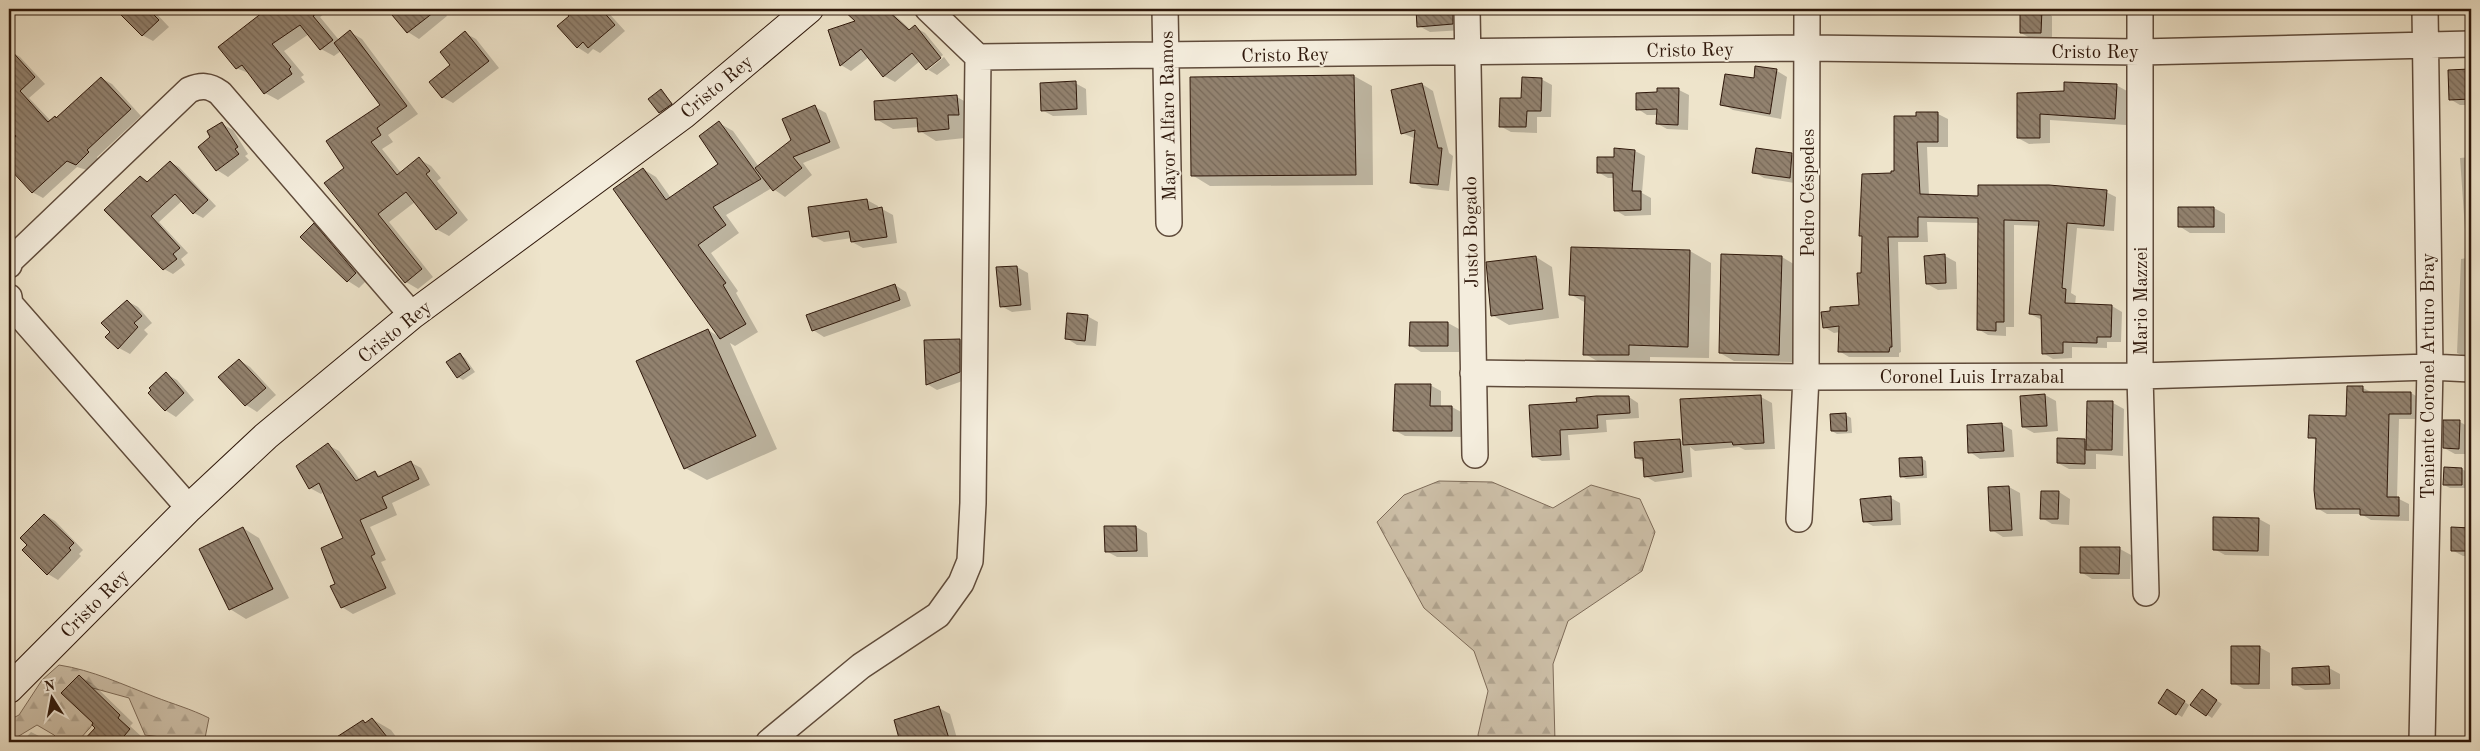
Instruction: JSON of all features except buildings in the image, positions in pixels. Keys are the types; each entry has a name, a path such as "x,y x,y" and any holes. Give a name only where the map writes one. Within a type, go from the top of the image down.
{"street":[{"name":"Cristo Rey","path":"9,689 189,508 266,436 412,315 683,115 809,9"},
{"path":"769,742 861,666 938,615 961,583 970,561 973,503 978,57 928,9"},
{"name":"Mayor Alfaro Ramos","path":"1165,9 1169,223"},
{"name":"Justo Bogado","path":"1467,9 1475,454"},
{"name":"Pedro Céspedes","path":"1798,519 1806,377 1807,9"},
{"name":"Mario Mazzei","path":"2140,9 2140,376 2146,593"},
{"name":"Teniente Coronel Arturo Bray","path":"2422,742 2430,367 2425,9"},
{"name":"Cristo Rey","path":"978,57 1808,48 2140,52 2471,44"},
{"path":"9,265 10,261 188,90 200,85 213,87 220,93 412,315"},
{"path":"9,297 10,304 189,508"},
{"name":"Coronel Luis Irrazabal","path":"1473,373 1806,377 2140,376 2430,367 2471,369"}],"green space":[{"path":"1439,481 1492,482 1553,508 1591,485 1640,499 1655,532 1642,571 1568,621 1553,664 1555,742 1480,742 1478,735 1488,691 1474,651 1424,608 1377,522 1404,495"},
{"path":"59,665 84,670 108,678 209,718 205,738 185,740 145,735 129,698 89,687 94,719 92,725 79,742 61,742 54,735 37,725 9,742 9,720 19,715 42,680"}]}
